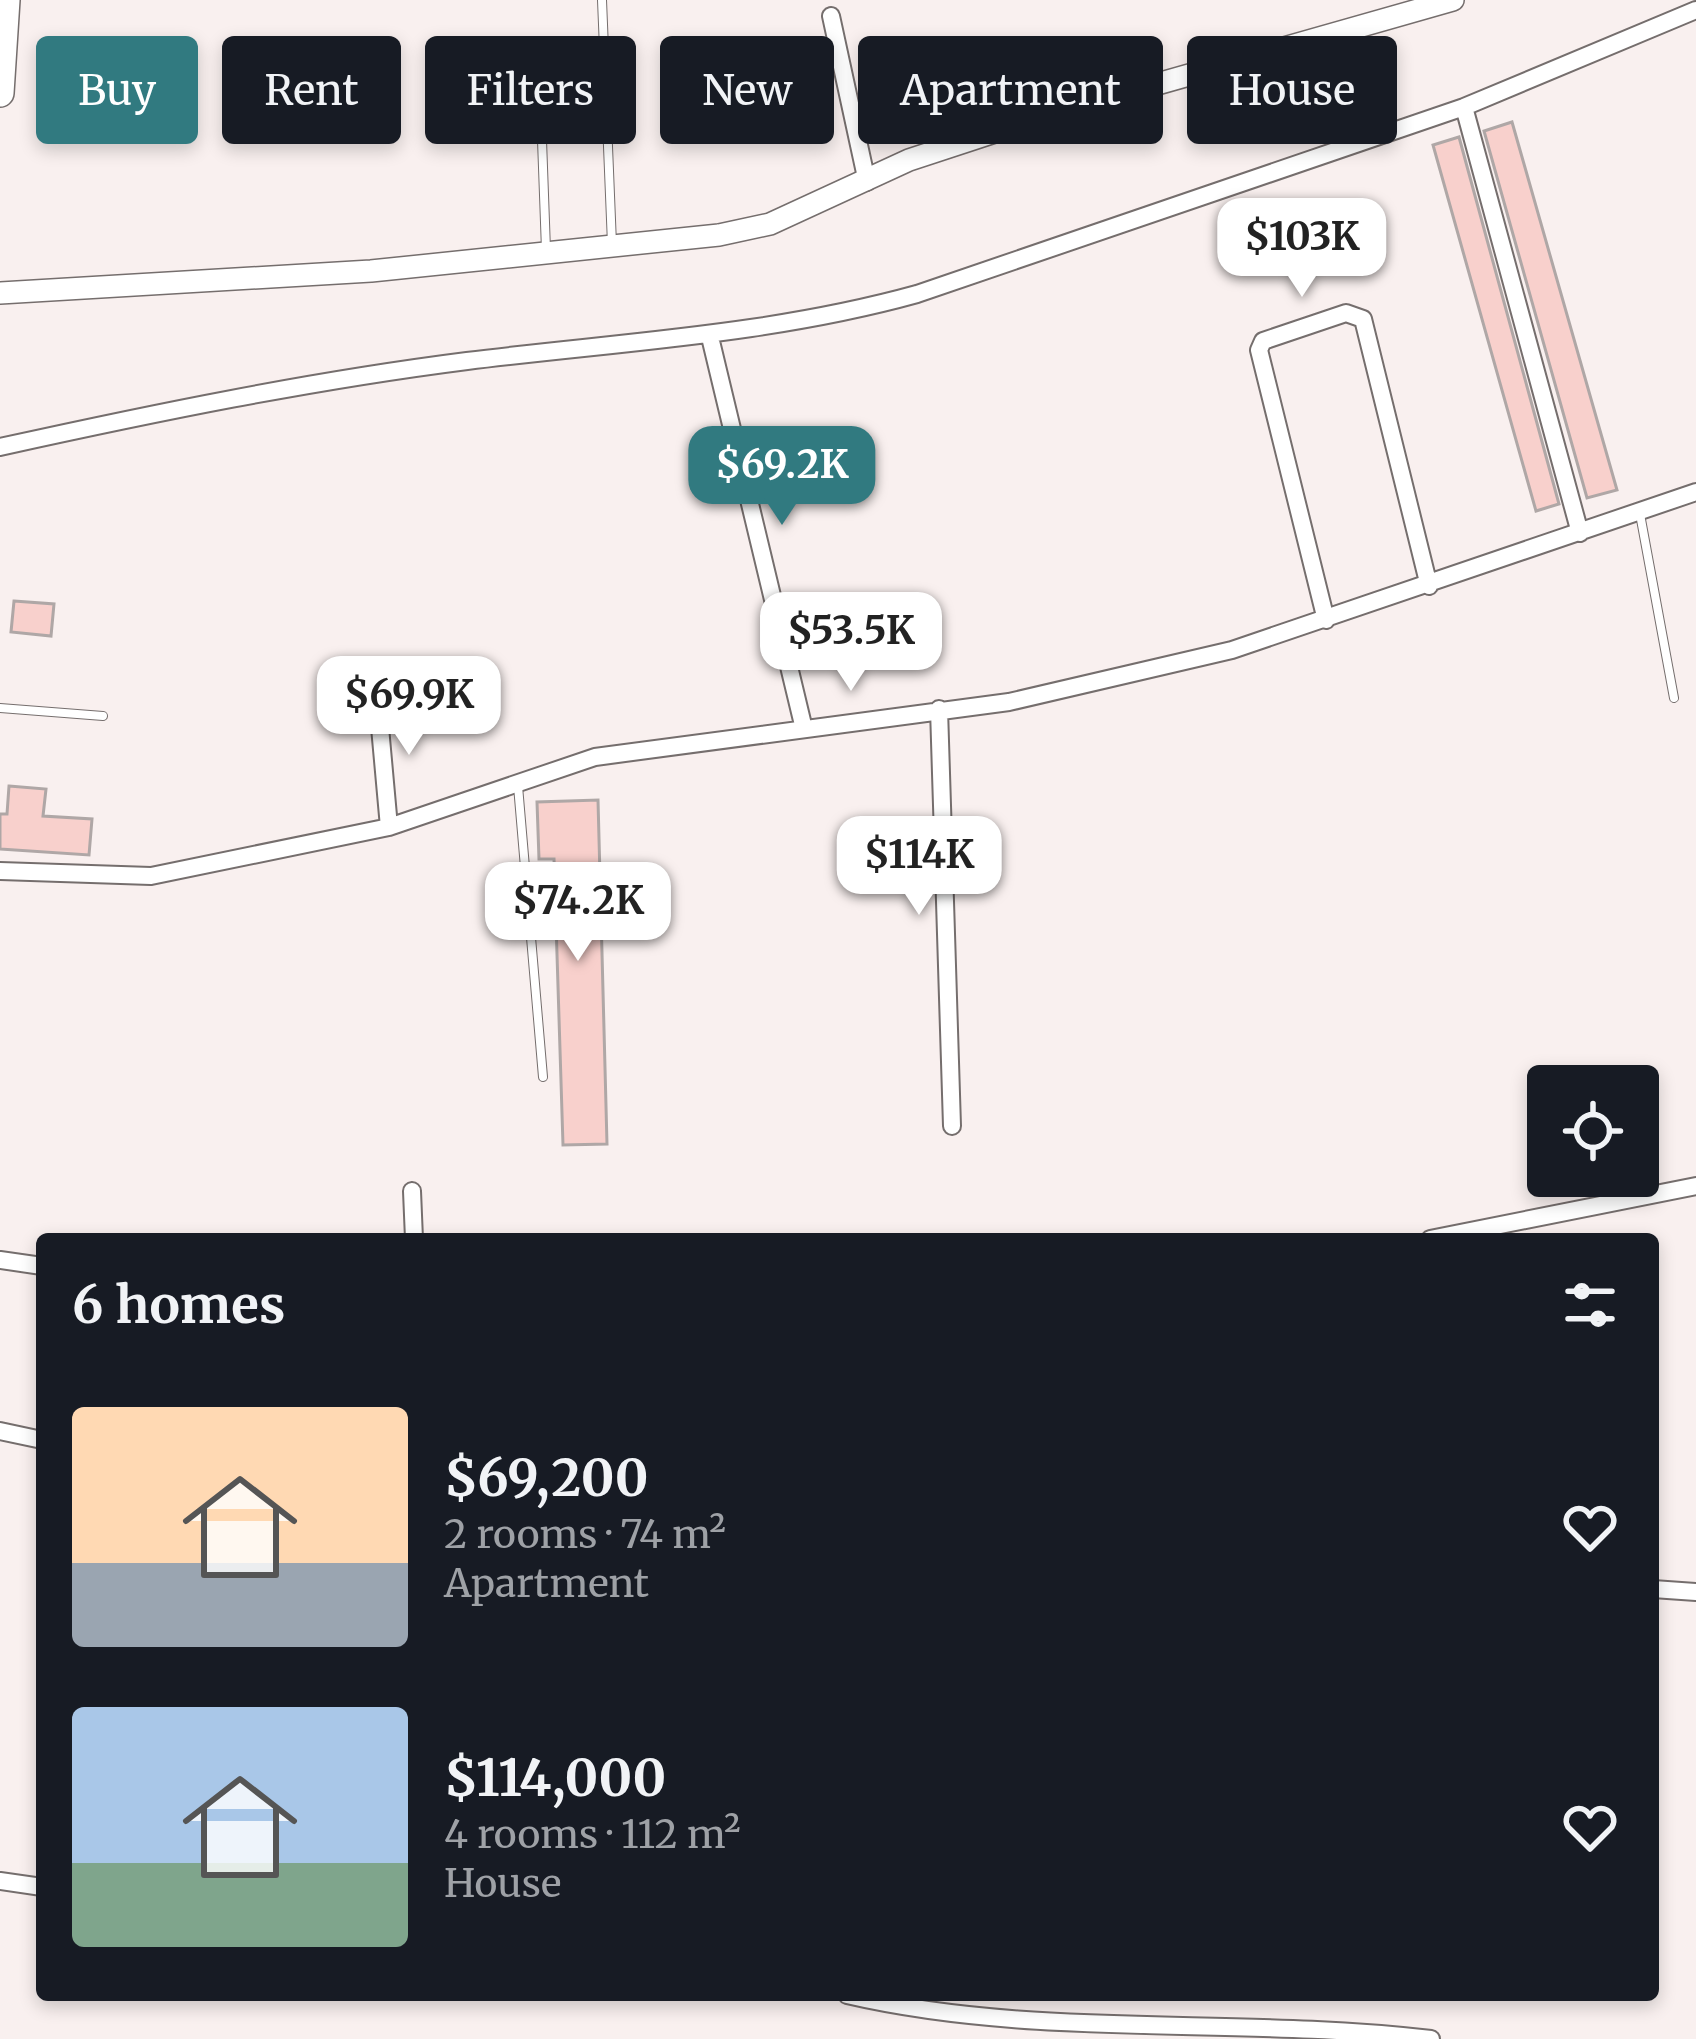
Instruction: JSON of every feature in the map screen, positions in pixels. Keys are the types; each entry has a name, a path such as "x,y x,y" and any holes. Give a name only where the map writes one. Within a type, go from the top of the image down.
{"highway":[{"path":"0,93 4,6"}],"street":[{"path":"0,292 370,271 719,236 770,224 909,160 1034,118 1407,7 1453,0"},
{"path":"0,447 167,410 461,362 710,337 825,320 917,294 1464,107 1696,10"},
{"path":"831,16 866,182"},
{"path":"1464,107 1580,533"},
{"path":"1326,620 1259,350 1263,341 1346,313 1363,319 1429,586"},
{"path":"710,337 804,729"},
{"path":"0,872 152,876 388,827 447,811 595,757 1009,702 1232,650 1696,492"},
{"path":"377,694 388,827"},
{"path":"939,709 952,1126"},
{"path":"1460,1233 1696,1186"},
{"path":"412,1191 414,1233"},
{"path":"0,1260 36,1265"},
{"path":"0,1431 36,1440"},
{"path":"1659,1589 1696,1592"},
{"path":"0,1881 36,1886"},
{"path":"870,2001 915,2013 1079,2028 1218,2026 1432,2039"}],"lane":[{"path":"602,0 613,245"},
{"path":"542,144 547,252"},
{"path":"1640,512 1674,698"},
{"path":"0,708 103,716"},
{"path":"517,782 543,1077"}],"building":[{"path":"1512,122 1617,490 1587,498 1484,131"},
{"path":"1459,137 1559,504 1536,511 1433,145"},
{"path":"14,601 54,604 51,636 11,632"},
{"path":"9,786 46,789 43,816 92,819 89,855 0,849 0,814 7,814"},
{"path":"598,800 607,1144 563,1145 554,859 539,859 537,802"}]}
